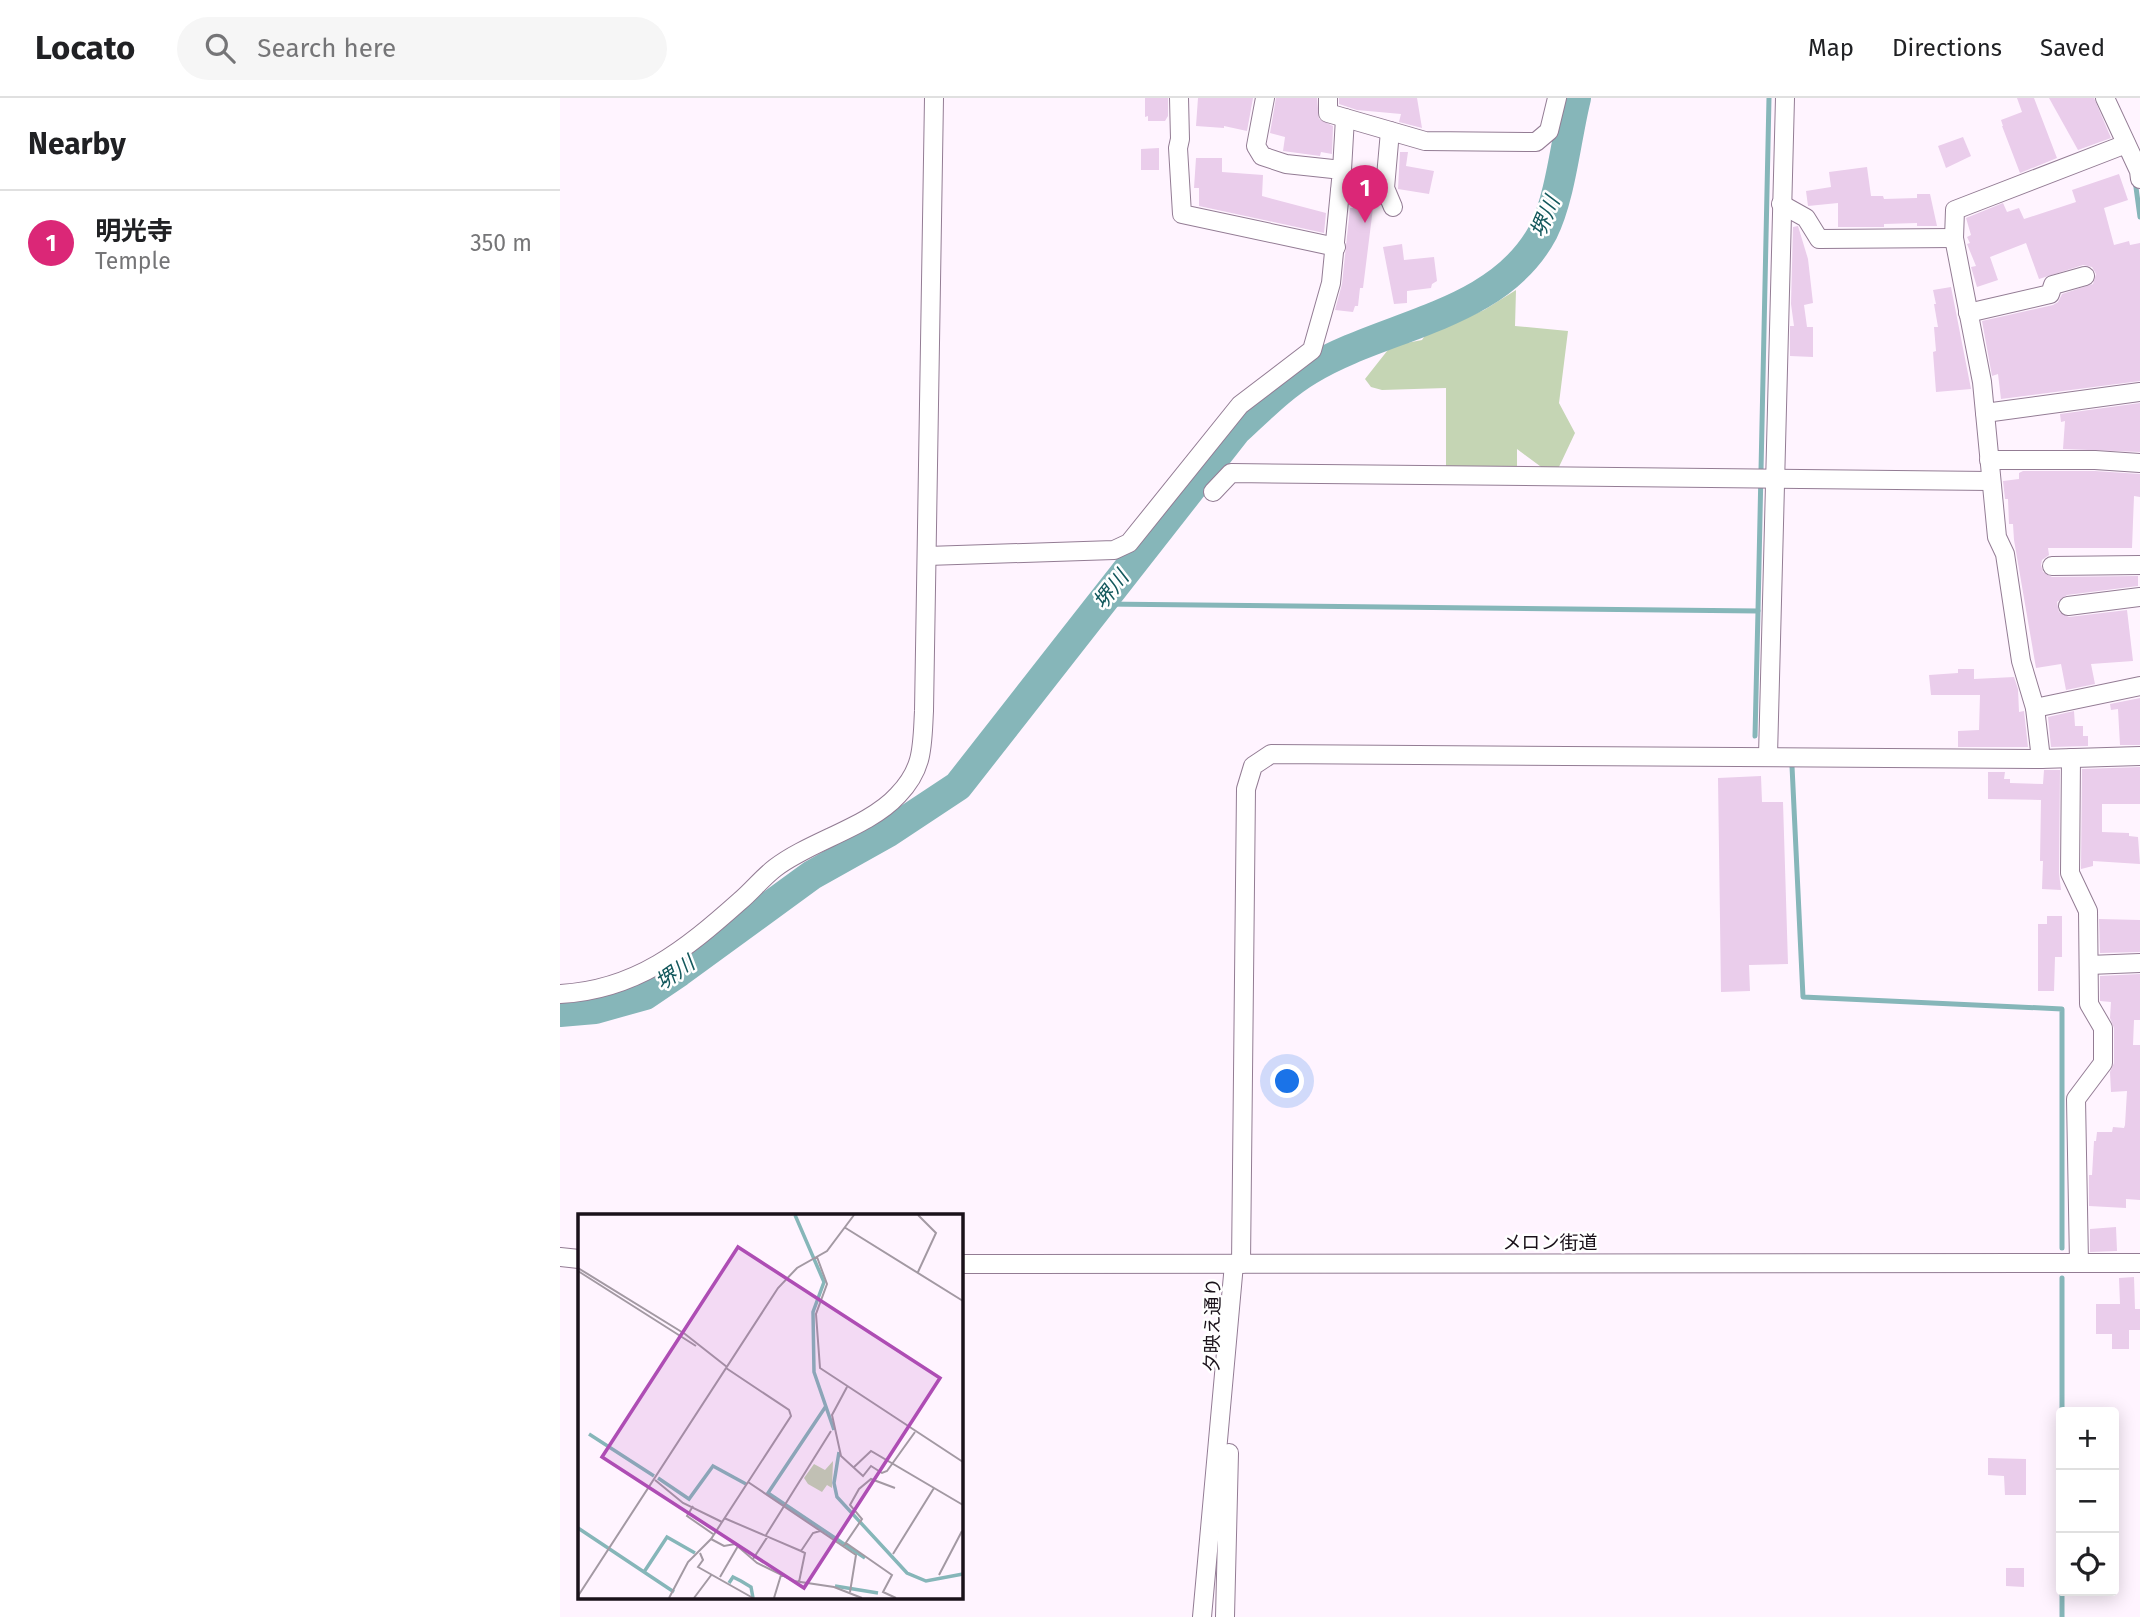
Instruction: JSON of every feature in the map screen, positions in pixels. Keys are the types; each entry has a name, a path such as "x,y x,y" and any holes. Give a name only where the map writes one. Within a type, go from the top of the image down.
{"street":[{"path":"560,994 626,982 648,972 722,917 775,868 856,825 898,796 919,766 922,744 927,556 934,98"},
{"path":"1179,98 1178,148 1182,214 1336,247"},
{"path":"1265,98 1256,146 1262,156 1286,164 1342,170"},
{"path":"1328,98 1328,113 1425,141 1536,142 1549,131 1557,98"},
{"path":"1768,756 1785,98"},
{"path":"2105,98 2140,174"},
{"path":"927,556 1114,551 1129,543 1240,405 1312,350 1331,283 1345,118"},
{"path":"1390,131 1385,188 1392,207"},
{"path":"2041,759 2035,708 2021,661 2005,554 1997,537 1982,382 1954,238 1955,210 2126,144"},
{"path":"1340,191 1385,188"},
{"path":"1781,204 1806,218 1819,239 1954,238"},
{"path":"1969,313 2050,294 2053,285 2085,276"},
{"path":"1985,414 2140,392"},
{"path":"1989,460 2095,460 2140,463"},
{"path":"1213,492 1231,473 1990,481"},
{"path":"2052,566 2140,565"},
{"path":"2068,606 2140,597"},
{"path":"2035,708 2140,686"},
{"path":"1238,1264 1246,789 1253,766 1271,754 2041,759 2140,756"},
{"path":"2071,758 2070,873 2088,911 2089,1004 2103,1028 2103,1063 2076,1099 2079,1263"},
{"path":"2090,965 2140,962"},
{"path":"560,1256 578,1259"},
{"name":"メロン街道","path":"962,1264 2140,1263"},
{"name":"夕映え通り","path":"1202,1617 1238,1264"},
{"name":"夕映え通り","path":"1225,1617 1238,1264"}],"green space":[{"path":"1516,290 1515,326 1568,331 1559,403 1575,433 1558,469 1544,469 1517,449 1517,470 1446,469 1446,388 1382,390 1371,387 1365,379 1391,346 1422,340 1426,334 1484,310"}],"building":[{"path":"1145,98 1168,98 1168,116 1165,121 1148,121 1148,116 1145,117"},
{"path":"1198,98 1253,98 1247,131 1224,126 1196,126"},
{"path":"1276,98 1317,98 1319,119 1333,126 1332,154 1321,152 1320,156 1283,151 1285,137 1270,133"},
{"path":"1339,98 1417,98 1422,128 1399,122 1401,114 1357,110 1339,104"},
{"path":"2017,98 2034,98 2057,158 2020,173 2001,120 2022,112"},
{"path":"2049,98 2094,98 2111,138 2078,150"},
{"path":"1963,137 1971,156 1946,168 1938,146"},
{"path":"1159,148 1159,170 1141,170 1141,149"},
{"path":"1400,152 1408,152 1406,166 1434,171 1429,194 1398,189"},
{"path":"1196,158 1222,158 1222,172 1263,175 1262,196 1326,213 1324,233 1199,206 1199,188 1194,188"},
{"path":"1867,167 1871,196 1883,196 1884,199 1917,198 1917,194 1930,194 1937,226 1917,226 1917,223 1884,224 1884,227 1838,227 1838,203 1808,206 1806,191 1831,187 1829,172"},
{"path":"2119,174 2128,200 2104,208 2114,245 2129,241 2130,245 2140,243 2140,381 2001,399 1998,374 1992,376 1982,321 2053,305 2062,294 2093,284 2096,274 2092,267 2083,265 2039,279 2026,243 1990,257 1998,280 1977,287 1971,267 1976,266 1967,244 1970,243 1967,237 1971,235 1966,218 2003,203 2007,212 2019,208 2024,219 2076,202 2072,190"},
{"path":"1374,200 1363,288 1360,288 1358,306 1355,306 1353,312 1335,310 1342,284 1350,208 1353,208 1354,201"},
{"path":"1798,226 1808,259 1813,303 1804,305 1807,327 1813,327 1813,357 1790,356 1790,326 1794,326 1791,304 1793,227"},
{"path":"1402,244 1404,260 1434,257 1437,281 1431,288 1407,291 1407,303 1394,304 1383,247"},
{"path":"1951,287 1971,389 1936,392 1933,352 1936,351 1934,327 1938,327 1933,290"},
{"path":"2140,403 2140,452 2063,449 2065,421 2061,422 2060,414"},
{"path":"2019,473 2140,474 2140,497 2134,496 2132,548 2048,548 2049,555 2042,560 2043,572 2052,577 2138,576 2138,586 2067,595 2057,602 2059,612 2069,617 2127,610 2133,661 2091,664 2095,684 2066,690 2061,664 2036,668 2013,524 2009,524 2008,499 2005,499 2003,481 2019,479"},
{"path":"1958,669 1974,669 1974,679 2014,677 2018,689 2019,712 2024,711 2028,747 1958,747 1958,731 1979,730 1980,695 1931,695 1929,675 1958,673"},
{"path":"2140,698 2140,745 2120,745 2118,709 2111,710 2110,704"},
{"path":"2074,711 2075,726 2083,726 2083,736 2088,736 2088,746 2051,747 2048,717"},
{"path":"2140,767 2140,804 2102,804 2102,832 2129,833 2129,836 2138,837 2140,864 2093,861 2093,866 2081,869 2082,769"},
{"path":"2044,770 2060,770 2061,890 2042,889 2041,800 1988,799 1988,772 2005,772 2004,779 2010,779 2010,783 2043,784"},
{"path":"1761,776 1762,802 1783,802 1788,964 1749,965 1750,991 1721,992 1718,778"},
{"path":"2047,916 2062,916 2062,957 2055,957 2054,991 2038,991 2038,924 2047,924"},
{"path":"2099,919 2140,920 2140,952 2100,953"},
{"path":"2140,974 2140,1020 2134,1020 2133,1045 2140,1045 2140,1200 2126,1199 2126,1208 2089,1206 2089,1175 2092,1175 2094,1141 2097,1132 2112,1132 2113,1127 2124,1128 2127,1091 2111,1092 2114,1028 2110,1018 2111,1002 2100,1001 2100,976"},
{"path":"2116,1227 2117,1251 2090,1252 2090,1229"},
{"path":"2134,1277 2135,1309 2140,1309 2140,1330 2129,1330 2129,1349 2112,1349 2112,1334 2096,1334 2096,1304 2120,1304 2119,1278"},
{"path":"1988,1458 2026,1459 2026,1495 2005,1495 2004,1476 1988,1475"},
{"path":"2006,1568 2024,1568 2024,1587 2006,1586"}],"waterway":[{"name":"堺川","path":"560,1012 595,1009 645,995 812,875 887,833 958,786 1236,431 1289,383 1309,370 1339,354 1469,301 1498,283 1523,260 1543,232 1549,218 1559,184 1576,98"},
{"path":"1102,604 1758,611 1769,98"},
{"path":"2135,180 2140,217"},
{"path":"1755,736 1758,611"},
{"path":"1787,762 1792,766 1803,997 2062,1009 2062,1248"},
{"path":"2062,1278 2062,1407"},
{"path":"2062,1596 2062,1617"}],"place":[{"name":"明光寺","path":"1365,223"}]}
